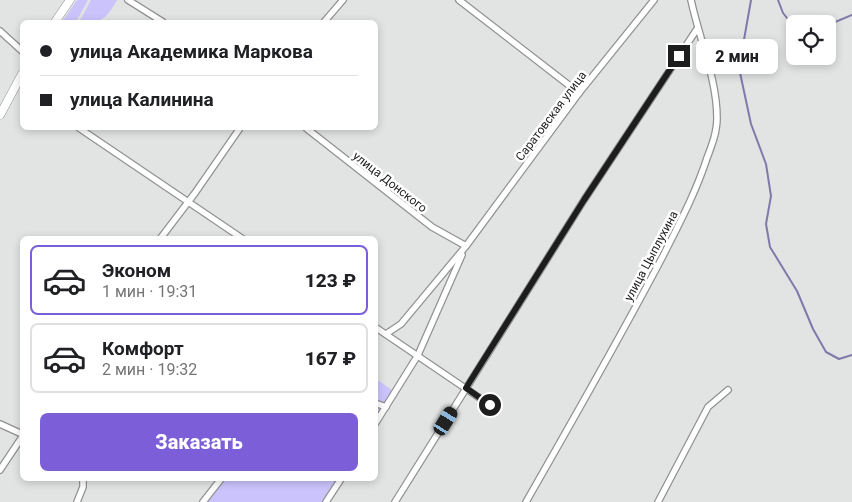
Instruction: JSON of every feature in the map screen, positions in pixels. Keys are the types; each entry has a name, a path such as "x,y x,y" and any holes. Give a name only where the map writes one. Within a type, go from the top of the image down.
{"street":[{"path":"56,20 70,0"},
{"path":"128,0 159,20"},
{"path":"326,20 343,0"},
{"path":"459,0 579,93"},
{"name":"Саратовская улица","path":"386,334 401,324 466,246 579,93 654,0"},
{"name":"улица Цыплухина","path":"526,502 646,287 696,192 714,138 717,118 707,59 697,29 691,0"},
{"path":"395,502 584,200 697,29"},
{"path":"0,31 20,49"},
{"path":"0,115 20,78"},
{"path":"82,130 238,236"},
{"path":"162,236 239,130"},
{"name":"улица Донского","path":"309,130 432,227 466,246"},
{"name":"Саратовская улица","path":"378,419 418,355 466,246"},
{"path":"378,329 490,405"},
{"path":"658,502 708,407 728,390"},
{"path":"378,404 386,407"},
{"path":"0,424 20,435"},
{"path":"0,470 20,439"},
{"path":"77,502 84,486 83,481"},
{"path":"203,502 219,481"},
{"path":"326,502 340,481"}],"shaded area":[{"path":"77,0 88,0 77,20 63,20"},
{"path":"91,0 117,0 110,12 102,19 80,20"},
{"path":"378,380 393,391 378,415"},
{"path":"223,481 338,481 324,502 207,502"}],"waterway":[{"path":"751,0 739,68 751,124 766,164 771,196 766,224 770,247 797,291 813,329 826,352 839,359 852,355"},
{"path":"778,0 786,17"},
{"path":"836,22 852,15"}],"route":[{"path":"490,405 466,388 561,240 584,200 679,56"}]}
